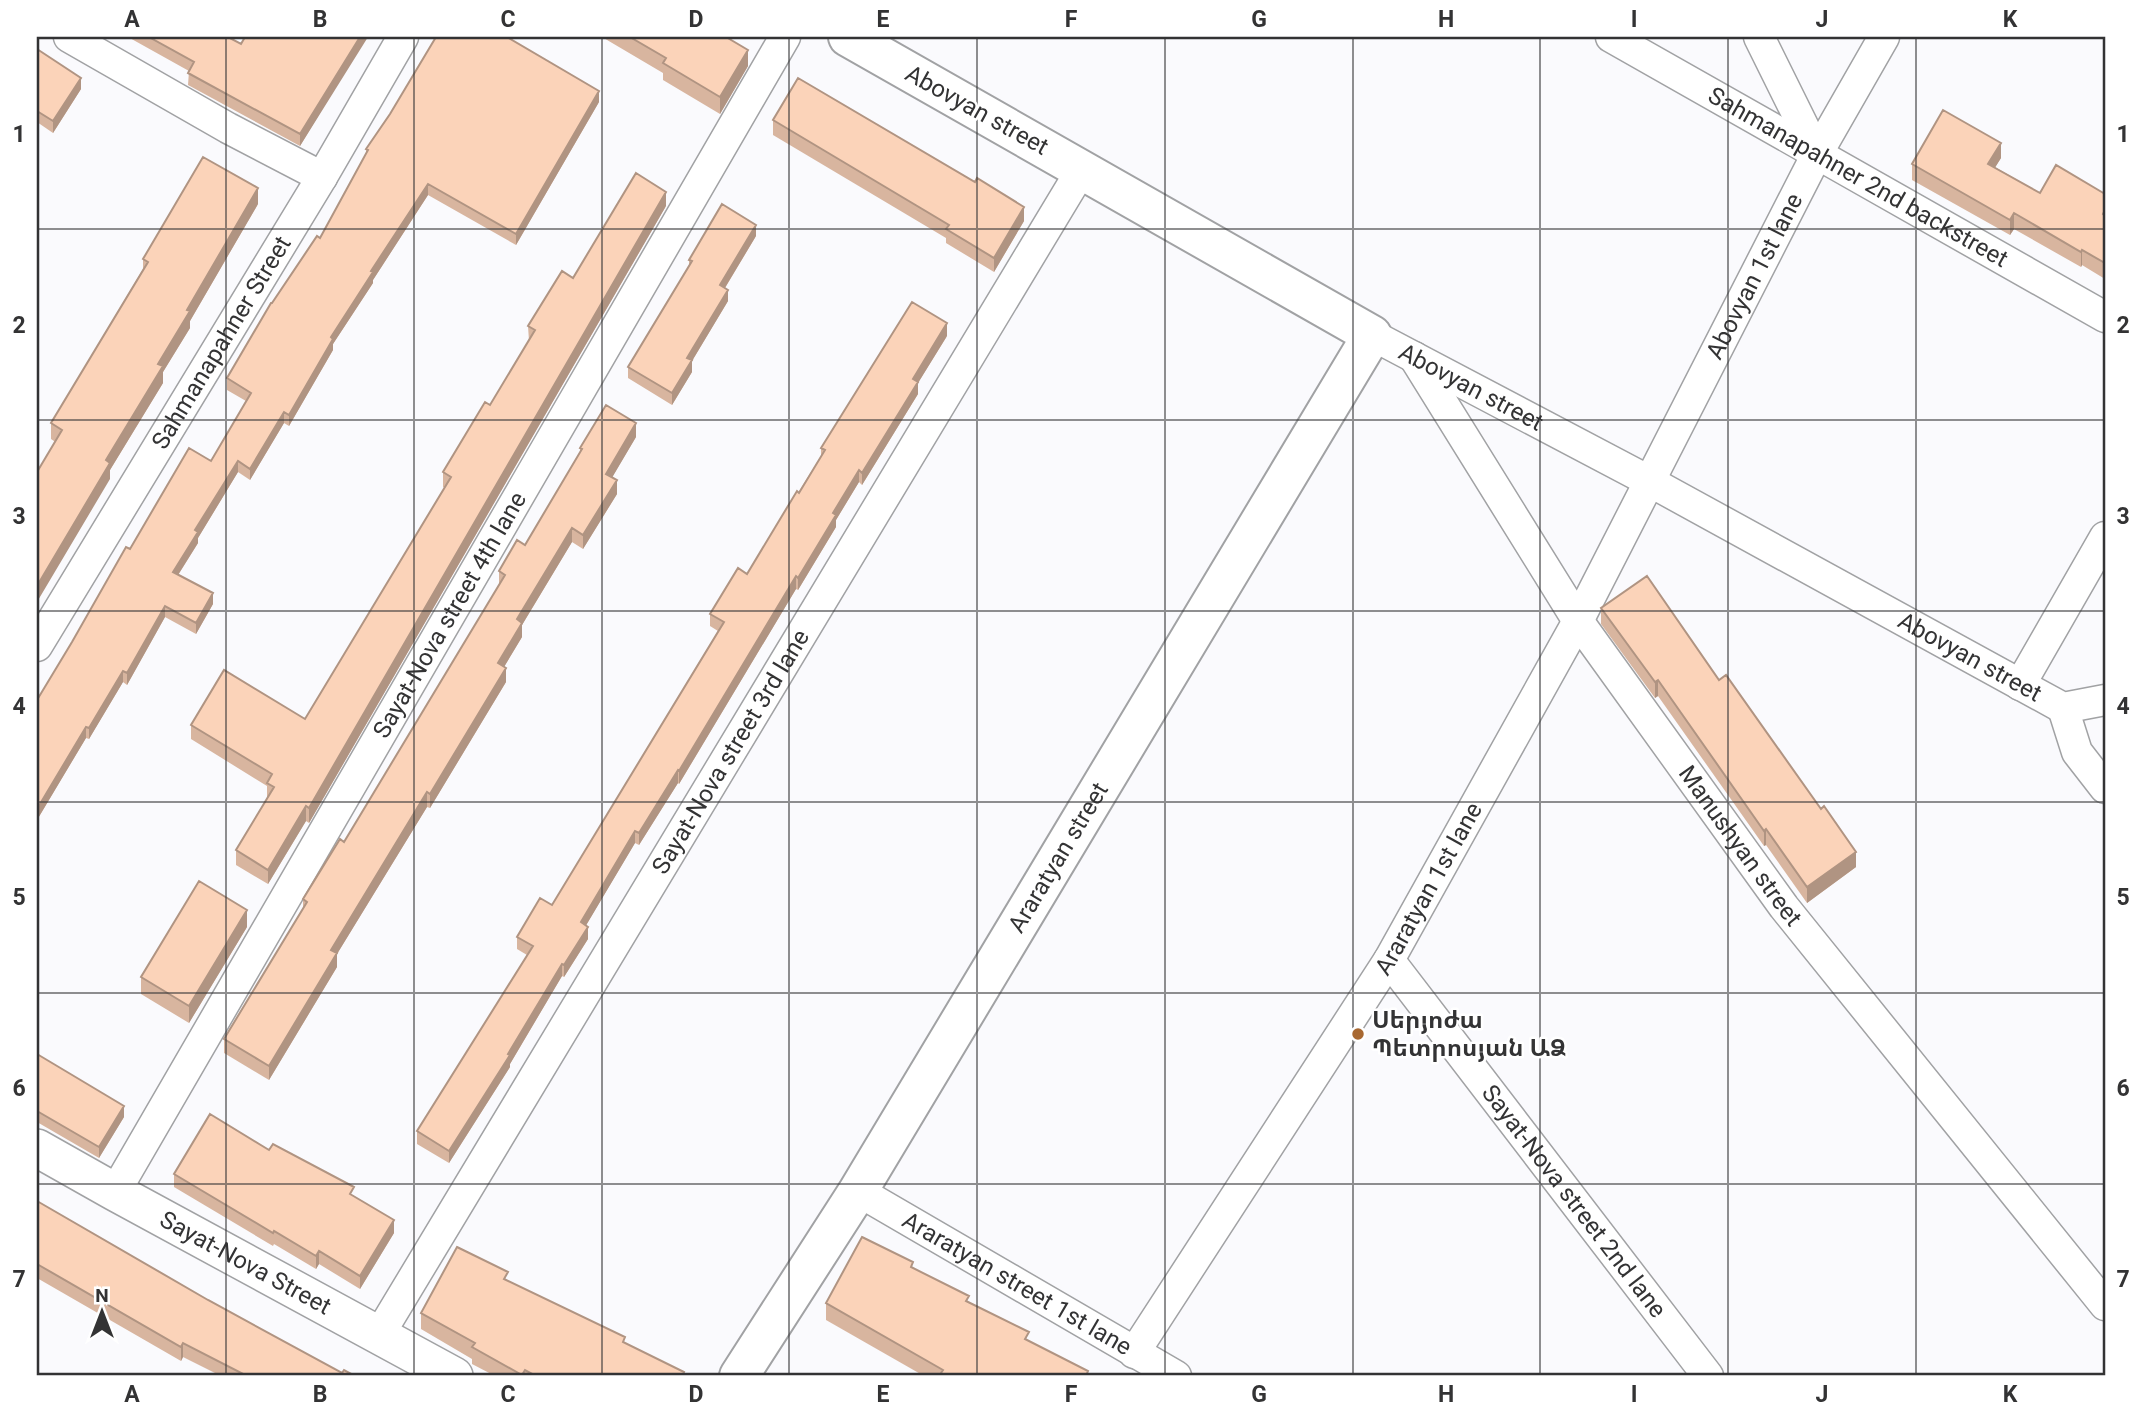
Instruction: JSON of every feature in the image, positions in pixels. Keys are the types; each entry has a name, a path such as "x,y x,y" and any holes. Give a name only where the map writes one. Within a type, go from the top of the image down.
{"main road":[{"name":"Abovyan street","path":"848,37 1372,335"},
{"name":"Araratyan street","path":"739,1376 858,1191 1372,335"}],"street":[{"path":"69,37 228,128 322,177"},
{"name":"Sahmanapahner Street","path":"37,646 322,177 403,37"},
{"name":"Sayat-Nova street 4th lane","path":"115,1192 785,37"},
{"name":"Sahmanapahner 2nd backstreet","path":"1611,37 2105,317"},
{"path":"1759,37 1817,154"},
{"name":"Abovyan 1st lane","path":"1649,481 1817,154 1884,37"},
{"name":"Sayat-Nova street 3rd lane","path":"379,1335 1082,169"},
{"name":"Abovyan street","path":"1372,335 1649,481 2063,708 2105,700"},
{"name":"Manushyan street","path":"1414,357 1578,621 1784,907 2105,1305"},
{"name":"Araratyan 1st lane","path":"1134,1353 1389,960 1578,621 1649,481"},
{"path":"2020,685 2105,537"},
{"path":"2063,708 2077,752 2105,788"},
{"name":"Sayat-Nova street 2nd lane","path":"1389,960 1708,1376"},
{"name":"Sayat-Nova Street","path":"37,1148 454,1376"},
{"name":"Araratyan street 1st lane","path":"858,1191 1176,1376"}],"building":[{"path":"149,37 228,37 241,44 245,37 360,37 300,134 188,73 194,62"},
{"path":"436,37 507,37 599,91 516,234 428,184 331,337 333,339 289,415 284,412 250,469 238,461 195,530 198,532 173,572 213,593 196,623 165,606 127,673 123,671 37,809 37,700 126,547 130,549 189,448 211,461 251,393 227,378 271,303 317,236 320,238 368,150 366,149"},
{"path":"630,37 726,37 748,50 720,97 663,63 666,58"},
{"path":"37,49 81,78 53,121 37,111"},
{"path":"798,78 975,182 977,178 1024,207 994,258 946,229 949,225 773,120"},
{"path":"1943,110 2001,143 1988,164 2040,193 2056,165 2105,194 2105,263 2014,213 2010,220 1912,164"},
{"path":"203,157 258,188 158,364 163,366 106,460 110,463 37,586 37,472 62,430 51,423 148,262 143,259"},
{"path":"636,173 666,192 309,808 306,806 268,870 236,850 274,787 267,783 272,774 191,725 224,670 305,719 451,477 443,472 485,402 490,405 535,330 528,326 562,271 573,278"},
{"path":"722,204 756,225 720,285 728,290 687,358 692,360 672,393 628,367 692,261 689,260"},
{"path":"912,302 947,323 913,379 918,382 862,473 859,470 833,513 836,515 798,578 796,576 679,771 639,833 635,831 581,922 588,927 564,965 562,964 508,1054 510,1055 449,1151 417,1131 533,946 517,937 540,898 552,905 724,622 710,614 738,568 747,574 797,491 799,493 825,450 821,448"},
{"path":"606,405 636,423 606,474 617,480 583,535 572,528 517,619 522,623 498,663 506,668 331,950 337,953 269,1066 224,1039 307,902 303,899 340,839 344,842 505,575 499,571 517,540 525,545"},
{"path":"1647,576 1719,680 1726,675 1821,809 1824,806 1856,852 1807,887 1766,829 1764,831 1658,680 1655,682 1601,608"},
{"path":"199,881 247,910 189,1006 141,977"},
{"path":"37,1054 124,1106 99,1147 37,1111"},
{"path":"210,1114 269,1150 273,1144 354,1187 350,1194 394,1220 360,1276 319,1251 316,1256 274,1231 273,1233 174,1174"},
{"path":"37,1201 208,1300 342,1373 344,1370 355,1376 247,1376 183,1343 181,1347 37,1264"},
{"path":"862,1237 913,1262 911,1267 969,1296 966,1301 1029,1332 1025,1339 1088,1371 1086,1376 947,1376 941,1373 943,1370 826,1303"},
{"path":"457,1247 508,1272 504,1279 625,1337 623,1342 684,1372 682,1376 536,1376 525,1370 522,1375 472,1347 475,1343 421,1313"}],"place":[{"name":"Սերյոժա Պետրոսյան ԱՁ","path":"1358,1034"}]}
